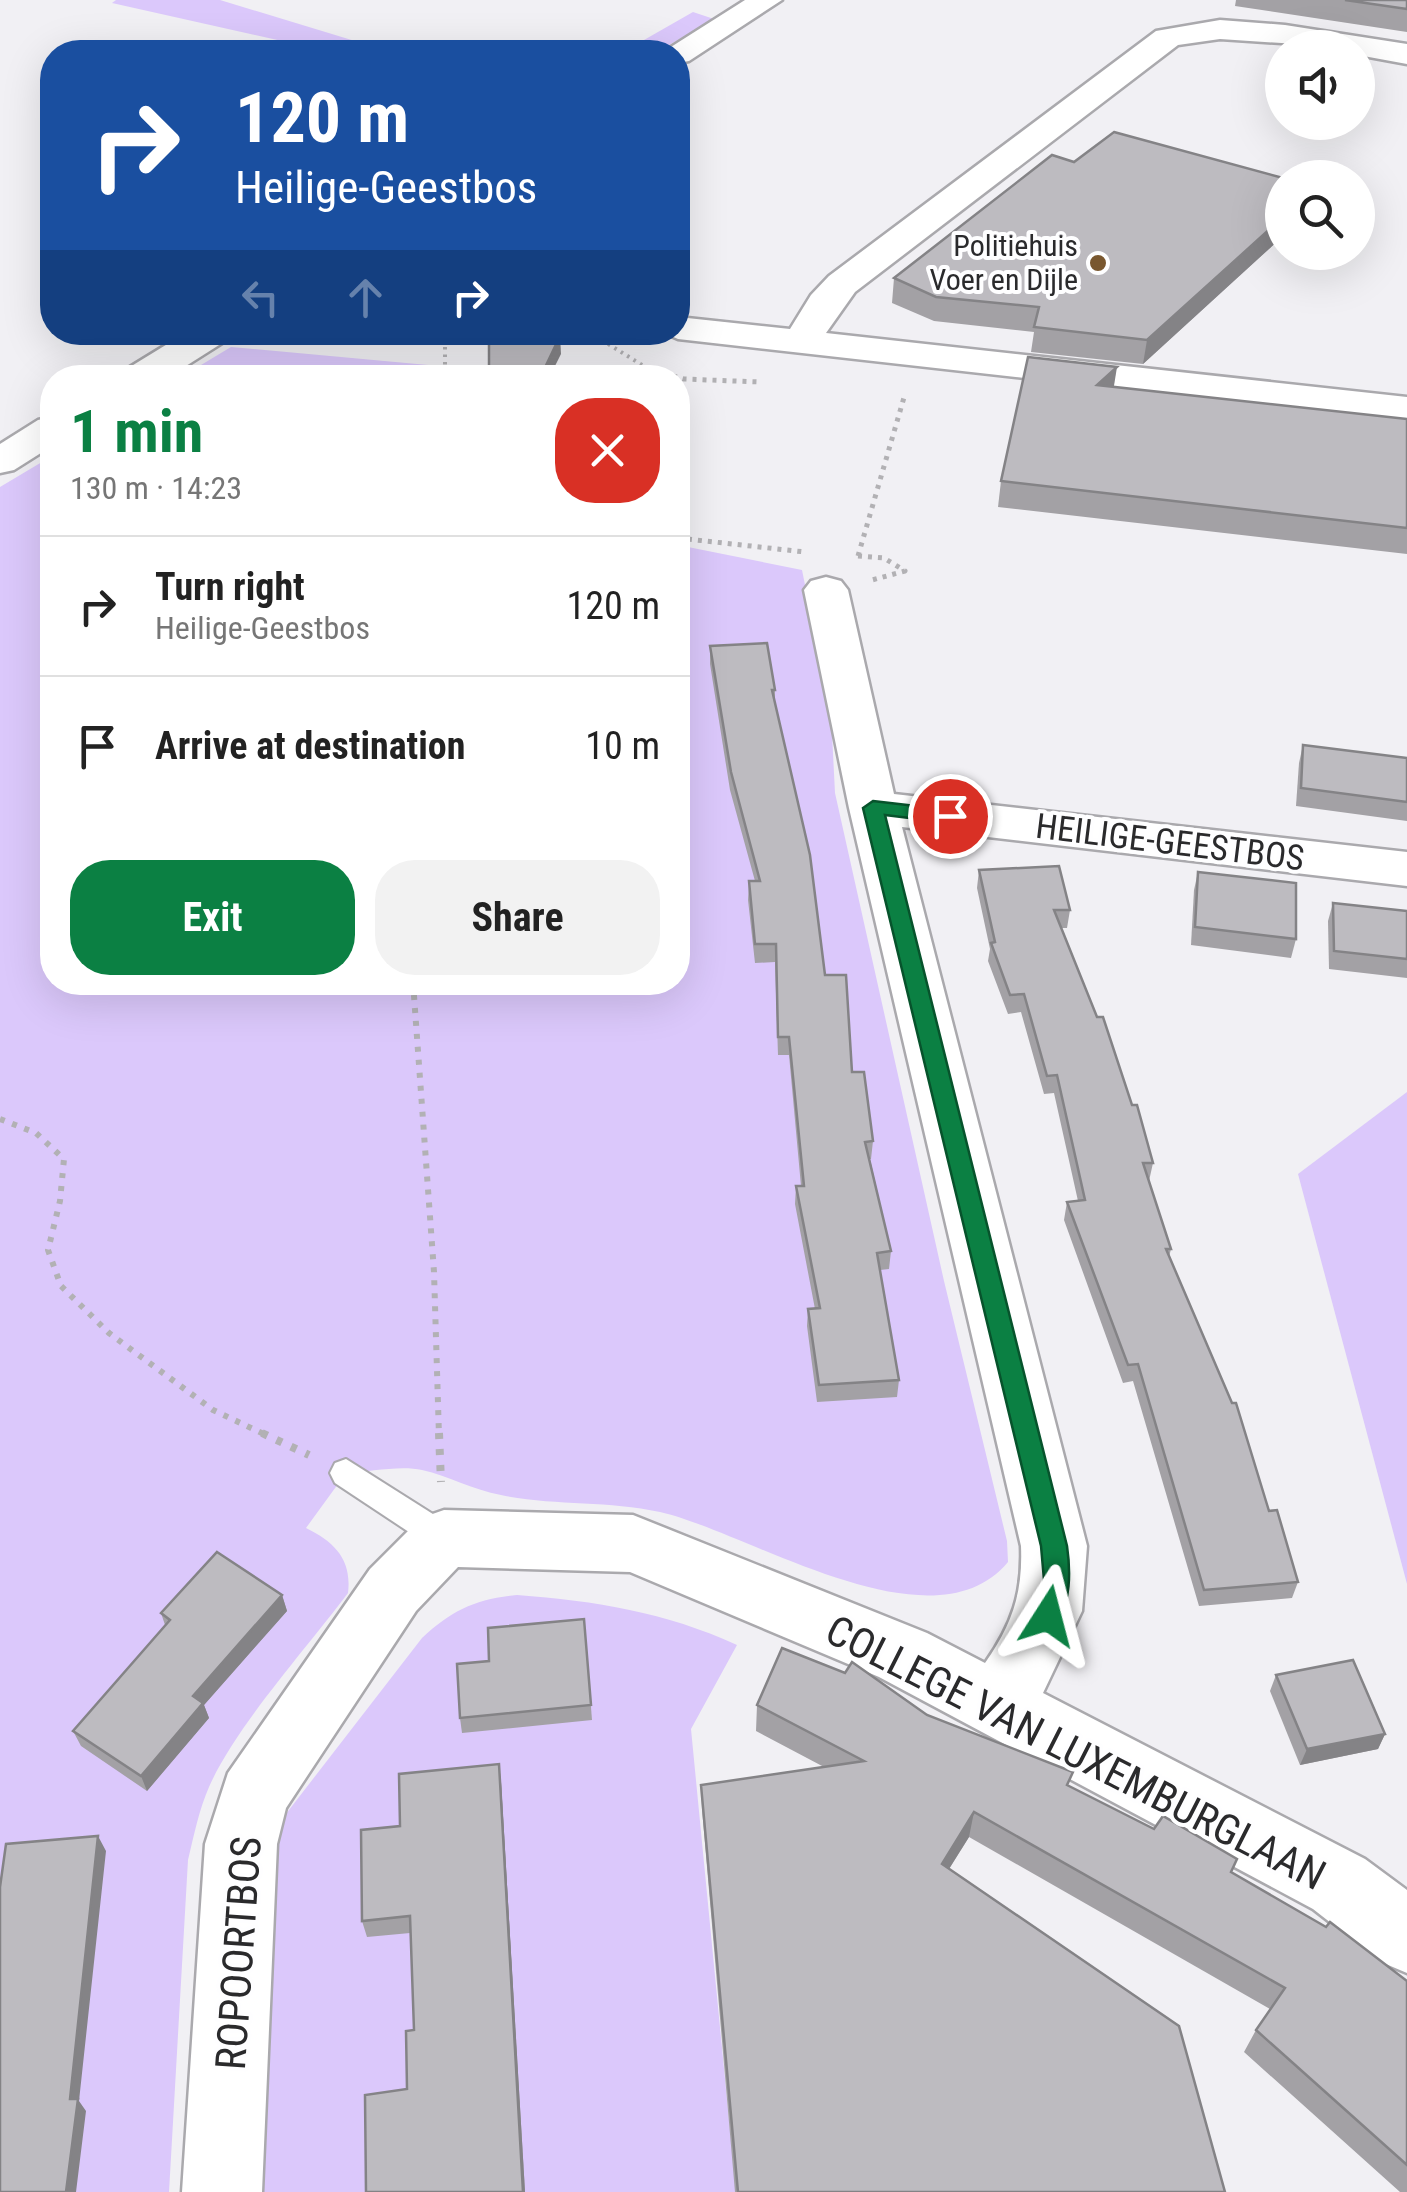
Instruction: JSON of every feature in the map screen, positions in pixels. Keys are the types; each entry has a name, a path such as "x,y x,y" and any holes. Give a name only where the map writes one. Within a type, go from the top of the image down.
{"street":[{"path":"690,47 768,0"},
{"path":"802,342 824,303 863,266 1167,38 1202,29 1234,29 1407,54"},
{"path":"690,329 1407,410"},
{"path":"160,365 193,345"},
{"path":"0,461 40,437"},
{"path":"842,573 873,808 1054,1546 1058,1580 1048,1616 1029,1659 997,1703"},
{"name":"HEILIGE-GEESTBOS","path":"873,808 1407,869"},
{"name":"COLLEGE VAN LUXEMBURGLAAN","path":"444,1538 633,1544 903,1656 997,1703 1338,1884 1407,1936"},
{"name":"ROPOORTBOS","path":"222,2192 241,1844 253,1798 393,1590 444,1538"}],"lane":[{"path":"346,1473 444,1538"}],"path":[{"path":"842,573 916,354"},
{"path":"414,995 434,1272 444,1538"},
{"path":"0,1119 36,1134 64,1159 60,1202 48,1250 60,1286 109,1333 213,1410 346,1473"}],"shaded area":[{"path":"220,0 352,40 277,40 112,3"},
{"path":"693,12 714,19 678,40 644,40"},
{"path":"231,347 428,365 201,365"},
{"path":"40,463 40,995 690,995 690,547 802,570 831,714 835,793 944,1281 1007,1541 1008,1562 975,1587 934,1595 888,1591 839,1579 660,1512 501,1495 413,1469 346,1473 306,1528 339,1553 347,1571 348,1593 273,1688 221,1763 202,1805 188,1860 169,2192 0,2192 0,487"},
{"path":"1407,1092 1407,1584 1298,1174"},
{"path":"517,1595 630,1610 683,1624 737,1645 691,1729 736,2192 251,2192 260,1895 282,1819 422,1638 465,1608"}],"building":[{"path":"1345,0 1407,0 1407,9"},
{"name":"Politiehuis Voer en Dijle","path":"1114,132 1265,173 1265,233 1147,340 1034,327 1039,307 936,297 894,278 1052,155 1074,162"},
{"path":"489,345 556,345 546,365 489,365"},
{"path":"1028,357 1117,367 1097,385 1407,419 1407,528 1001,481"},
{"path":"767,643 772,690 810,855 825,975 846,975 852,1072 864,1072 873,1141 865,1142 891,1251 877,1253 899,1380 819,1385 808,1309 820,1308 796,1186 804,1186 789,1037 778,1037 776,944 755,944 749,881 760,881 731,772 710,646"},
{"path":"1303,745 1407,758 1407,802 1301,788"},
{"path":"1059,866 1070,910 1054,910 1097,1017 1103,1017 1132,1105 1137,1105 1153,1163 1143,1163 1171,1249 1166,1249 1232,1403 1236,1403 1269,1511 1277,1510 1298,1582 1204,1590 1138,1364 1128,1365 1067,1202 1085,1200 1057,1075 1047,1076 1024,994 1010,995 991,943 995,942 979,870"},
{"path":"1198,872 1296,883 1296,939 1195,927"},
{"path":"1333,903 1407,911 1407,959 1334,951"},
{"path":"217,1552 282,1595 193,1696 203,1703 141,1776 73,1731 170,1620 161,1613"},
{"path":"584,1619 591,1705 460,1718 457,1664 489,1661 488,1628"},
{"path":"782,1648 845,1673 852,1662 927,1715 1073,1772 1067,1785 1154,1829 1163,1816 1237,1859 1231,1872 1326,1927 1330,1922 1407,1981 1407,2165 1256,2030 1285,1988 974,1812 942,1864 1179,2026 1225,2192 738,2192 701,1785 864,1761 757,1705"},
{"path":"1353,1660 1385,1734 1307,1749 1276,1675"},
{"path":"499,1764 523,2192 366,2192 365,2095 407,2089 406,2031 414,2030 410,1916 362,1921 361,1830 400,1826 399,1774"},
{"path":"98,1836 70,2099 78,2099 66,2192 0,2192 0,1887 6,1844"}],"place":[{"name":"Politiehuis Voer en Dijle","path":"1098,263"}],"route":[{"path":"950,816 873,808 1054,1546 1058,1580 1048,1616"}]}
